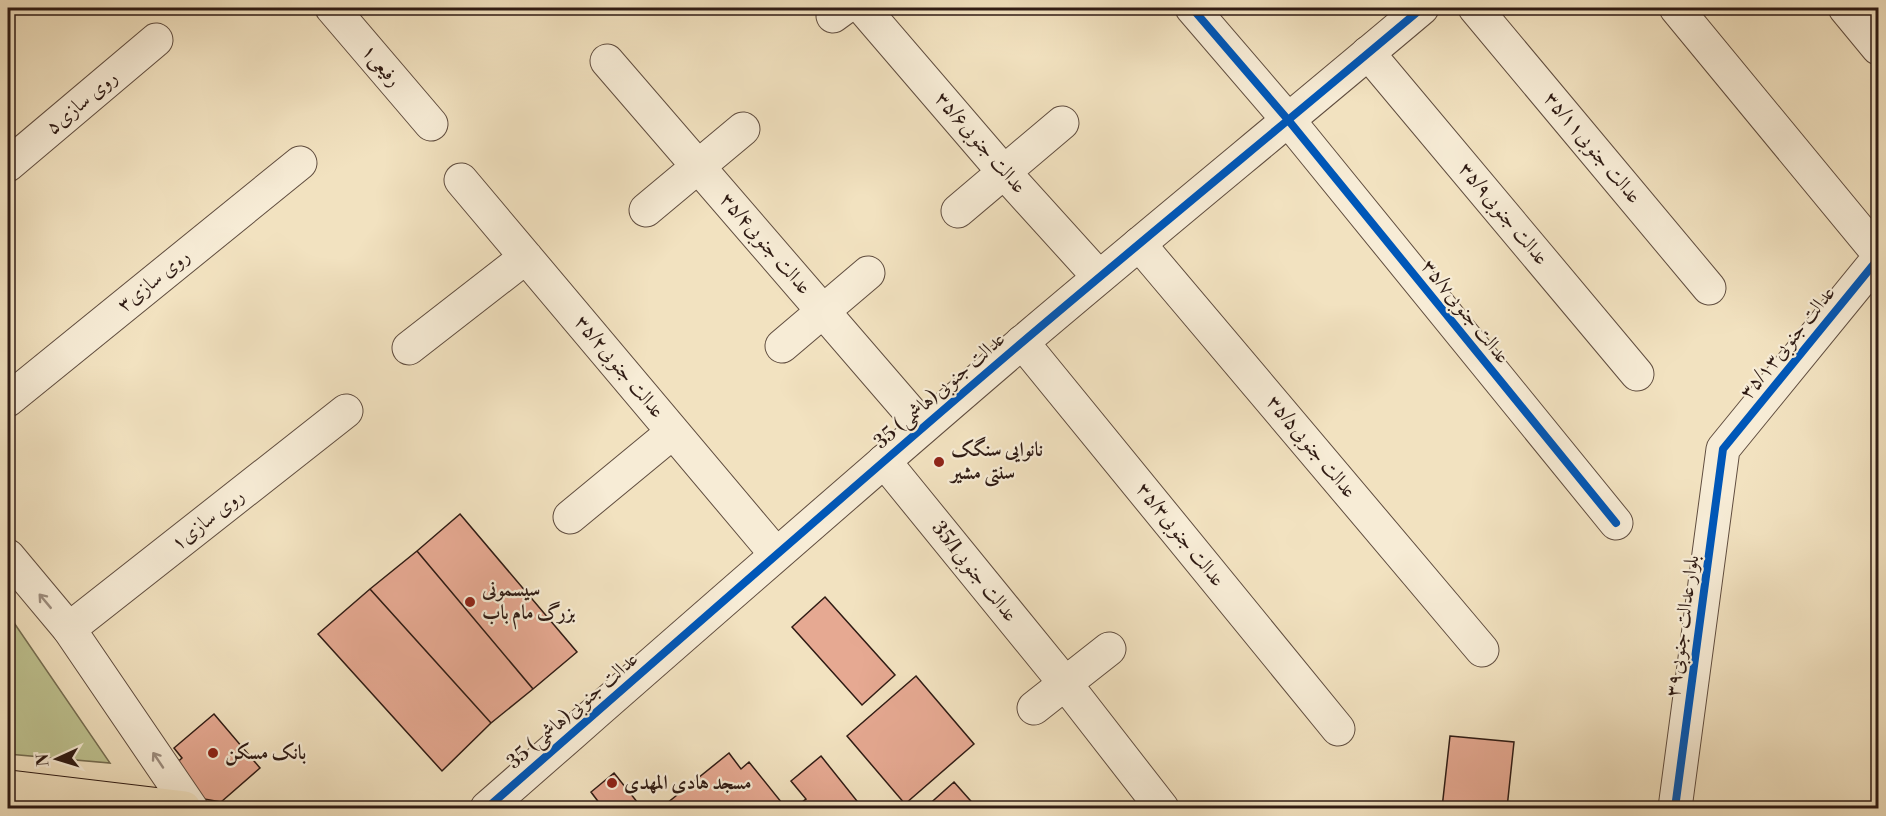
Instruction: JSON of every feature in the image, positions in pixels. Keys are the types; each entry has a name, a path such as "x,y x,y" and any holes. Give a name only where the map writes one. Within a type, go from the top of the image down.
{"main road":[{"path":"8,787 184,808"}],"street":[{"name":"رفیعی۱","path":"332,8 431,124"},
{"name":"عدالت جنوبی۳۵/۷","path":"1192,8 1289,122 1616,523"},
{"name":"35 عدالت جنوبی(هاشمی)","path":"487,808 1022,342 1289,122 1422,8"},
{"name":"عدالت جنوبی۳۵/۱۱","path":"1475,8 1709,288"},
{"path":"1676,8 1878,254"},
{"path":"1845,8 1878,48"},
{"name":"عدالت جنوبی۳۵/۶","path":"847,10 1003,171 1100,277"},
{"name":"روی سازی۵","path":"8,165 156,40"},
{"name":"عدالت جنوبی۳۵/۹","path":"1368,53 1637,374"},
{"name":"عدالت جنوبی۳۵/۴","path":"607,61 923,427"},
{"path":"958,212 1003,171 1062,123"},
{"path":"646,210 743,129"},
{"name":"روی سازی۳","path":"8,400 300,163"},
{"name":"عدالت جنوبی۳۵/۲","path":"461,180 776,554"},
{"name":"عدالت جنوبی۳۵/۵","path":"1139,244 1482,650"},
{"path":"409,348 526,257"},
{"name":"عدالت جنوبی۳۵/۱۳","path":"1723,449 1878,259"},
{"path":"782,346 868,273"},
{"name":"عدالت جنوبی۳۵/۳","path":"1022,342 1338,729"},
{"name":"روی سازی۱","path":"69,629 346,411"},
{"path":"570,517 673,432"},
{"name":"۳۹بلوار عدالت جنوبی","path":"1675,808 1723,449"},
{"name":"35/1عدالت جنوبی","path":"884,461 1064,682 1162,808"},
{"path":"8,556 69,629 191,808"},
{"path":"1034,708 1064,682 1109,649"}],"green space":[{"path":"8,614 110,763 8,754"}],"building":[{"path":"460,514 577,652 533,689 417,551"},
{"path":"417,551 533,689 491,723 370,589"},
{"path":"370,589 491,723 442,771 318,634"},
{"path":"825,597 895,675 862,705 792,627"},
{"path":"916,676 974,744 905,804 847,736"},
{"name":"بانک مسکن","path":"214,714 260,768 221,802 193,797 170,769 182,758 174,748"},
{"path":"1450,736 1514,742 1507,808 1442,808"},
{"path":"729,753 741,769 749,762 782,803 775,808 661,808"},
{"path":"821,756 861,806 858,808 794,808 806,799 791,781"},
{"name":"مسجد هادی المهدی","path":"614,773 642,808 603,808 591,792"},
{"path":"954,782 977,808 925,808"}],"cycle path":[{"path":"1192,8 1289,121 1616,523"},
{"path":"487,808 1019,345 1422,8"},
{"path":"1675,808 1723,449 1878,259"}],"place":[{"name":"نانوایی سنگک سنتی مشیر","path":"939,462"},
{"name":"سیسمونی بزرگ مام باب","path":"470,602"},
{"name":"بانک مسکن","path":"213,753"},
{"name":"مسجد هادی المهدی","path":"612,783"}]}
